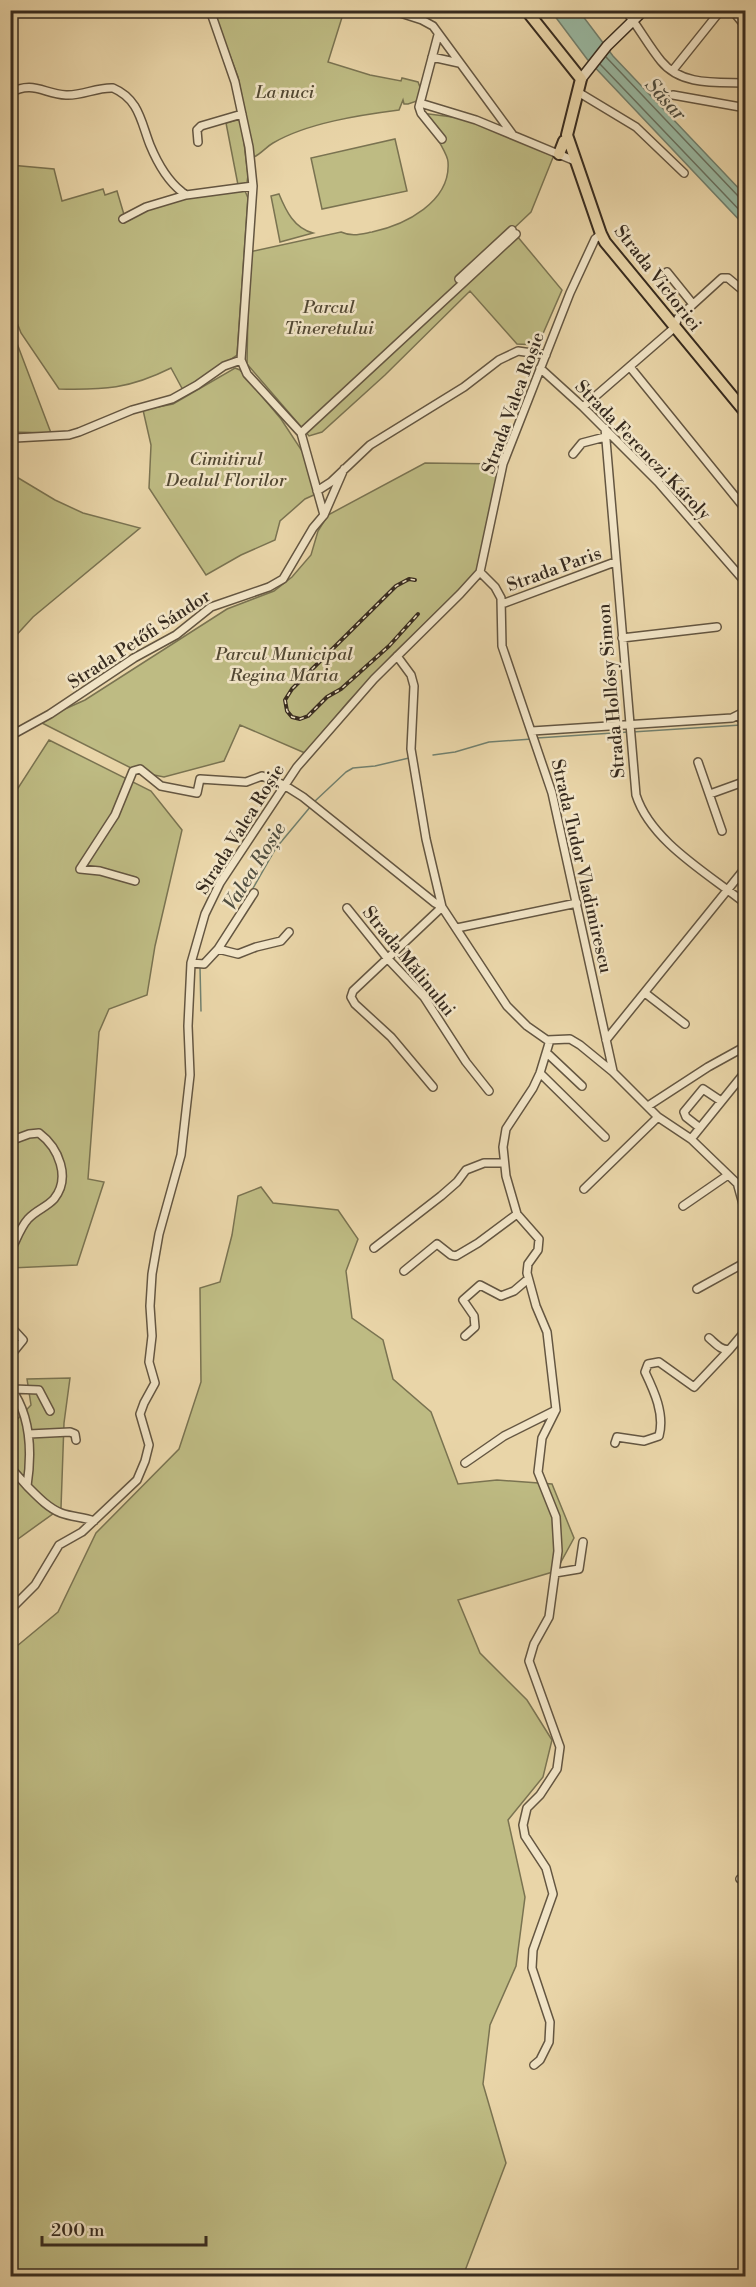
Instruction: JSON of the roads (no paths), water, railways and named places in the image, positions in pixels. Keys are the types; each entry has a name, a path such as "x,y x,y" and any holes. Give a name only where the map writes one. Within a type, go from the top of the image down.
{"main road":[{"path":"526,10 584,74 607,46 644,10"},
{"name":"Strada Victoriei","path":"584,74 567,130 568,140 601,234 674,328 746,413"},
{"path":"559,154 564,141 568,140"}],"street":[{"path":"10,13 19,10"},
{"path":"210,10 235,82 249,147 253,186 241,360 247,374 299,431 324,515"},
{"path":"391,10 422,20 433,27 513,135"},
{"path":"625,10 663,64 687,78 699,81 746,83"},
{"path":"673,70 722,10"},
{"path":"732,10 746,27"},
{"path":"438,35 420,103 421,113 442,139"},
{"path":"432,57 459,63"},
{"path":"10,93 18,89 33,87 63,95 82,94 108,88 119,90 137,108 151,148 164,171 176,188 186,195"},
{"path":"578,92 636,127 684,173"},
{"path":"673,95 746,108"},
{"path":"420,103 476,120 576,161"},
{"path":"198,142 197,130 201,126 242,114"},
{"path":"123,219 146,207 186,195 253,186"},
{"path":"299,431 514,232"},
{"name":"Strada Valea Roșie","path":"10,1610 36,1586 59,1545 82,1532 137,1480 148,1447 140,1414 155,1383 149,1362 152,1336 150,1306 152,1274 159,1234 181,1155 186,1123 190,1075 188,1026 191,963 198,934 216,891 284,785 330,727 480,572 502,468 570,293 595,239 601,234"},
{"path":"667,272 692,303"},
{"path":"583,407 674,328 678,318 692,303 722,278 728,278 746,293"},
{"name":"Strada Petőfi Sándor","path":"10,736 50,714 134,658 176,635 211,608 269,587 283,579 313,528 324,515 344,469 370,445 464,387 505,356 518,351 546,355"},
{"path":"10,436 15,438 69,435 132,410 172,399 224,366 241,360"},
{"path":"630,367 746,510"},
{"name":"Strada Ferenczi Károly","path":"540,368 583,407 658,482 746,583"},
{"name":"Strada Hollósy Simon","path":"604,428 634,785 639,803 673,847 746,903"},
{"path":"573,454 582,443 605,437"},
{"path":"317,491 331,482 344,469"},
{"name":"Strada Paris","path":"502,604 615,562"},
{"path":"480,572 495,587 502,604"},
{"name":"Strada Tudor Vladimirescu","path":"502,604 502,646 552,793 613,1072"},
{"path":"622,638 717,627"},
{"path":"397,656 411,675 414,687 412,758 426,838 442,907 513,1014 532,1030 550,1040 570,1039 613,1072 658,1117 691,1139 746,1192"},
{"path":"534,736 721,719 743,713 744,728"},
{"path":"698,762 722,831"},
{"path":"135,881 100,871 80,869 115,815 135,770 140,769 161,786 197,793 200,780 246,782 262,776 284,785 313,804 442,907"},
{"path":"710,794 746,781"},
{"path":"606,1040 746,867"},
{"path":"191,963 201,965 218,949 254,893"},
{"path":"457,928 577,903"},
{"path":"433,1087 391,1037 355,1004 351,997 353,991 442,907"},
{"name":"Strada Mălinului","path":"347,908 388,959 424,997 466,1062 489,1091"},
{"path":"218,949 238,954 281,941 289,932"},
{"path":"645,993 686,1024"},
{"path":"534,2065 540,2060 549,2042 550,2022 532,1968 533,1950 553,1894 546,1868 525,1836 523,1825 527,1808 552,1778 560,1760 557,1735 529,1661 534,1644 549,1617 558,1551 558,1525 539,1477 538,1467 542,1438 556,1410 547,1332 528,1279 527,1268 540,1242 517,1214 504,1163 506,1129 540,1073 550,1040"},
{"path":"648,1106 746,1046"},
{"path":"547,1053 582,1086"},
{"path":"691,1139 746,1071"},
{"path":"540,1073 604,1137"},
{"path":"700,1128 686,1117 684,1112 686,1107 703,1089 721,1101"},
{"path":"584,1189 658,1117"},
{"path":"10,1141 39,1133 57,1154 62,1175 59,1191 54,1200 28,1219 10,1252"},
{"path":"374,1248 441,1196 469,1167 491,1162 504,1163"},
{"path":"683,1206 728,1174"},
{"path":"737,1184 746,1215"},
{"path":"404,1270 437,1244 451,1255 456,1256 478,1244 517,1214"},
{"path":"697,1289 746,1262"},
{"path":"465,1336 475,1327 474,1316 463,1300 480,1285 501,1296 508,1295 528,1279"},
{"path":"10,1326 23,1341 10,1356"},
{"path":"615,1443 617,1437 644,1441 659,1436 662,1426 656,1396 645,1372 648,1364 659,1362 694,1387 746,1330"},
{"path":"709,1338 723,1350 730,1349"},
{"path":"27,1486 31,1452 29,1434 12,1388 39,1390 50,1411"},
{"path":"465,1463 504,1436 556,1410"},
{"path":"29,1434 70,1432 75,1434 76,1440"},
{"path":"11,1468 44,1502 61,1513 94,1521"},
{"path":"555,1573 579,1569 583,1542"}],"water":[{"path":"551,11 579,11 613,56 745,195 745,226 587,59"}],"waterway":[{"name":"Valea Roșie","path":"632,732 741,725"},
{"name":"Valea Roșie","path":"537,738 628,732"},
{"name":"Valea Roșie","path":"433,755 455,752 489,742 532,739"},
{"name":"Valea Roșie","path":"314,802 353,768 375,766 409,758"},
{"name":"Valea Roșie","path":"252,890 276,848 311,806"},
{"name":"Valea Roșie","path":"201,962 214,948"},
{"name":"Valea Roșie","path":"200,967 201,1011"}],"railway":[{"path":"415,580 409,579 396,586 292,689 285,700 287,711 292,717 300,719 308,716 327,697 341,689 389,646 418,614"}],"park label":[{"name":"La nuci","path":"285,92"},
{"name":"Parcul Tineretului","path":"329,317"},
{"name":"Cimitirul Dealul Florilor","path":"226,469"},
{"name":"Parcul Municipal Regina Maria","path":"284,664"}],"water label":[{"name":"Săsar","path":"666,99"}]}
